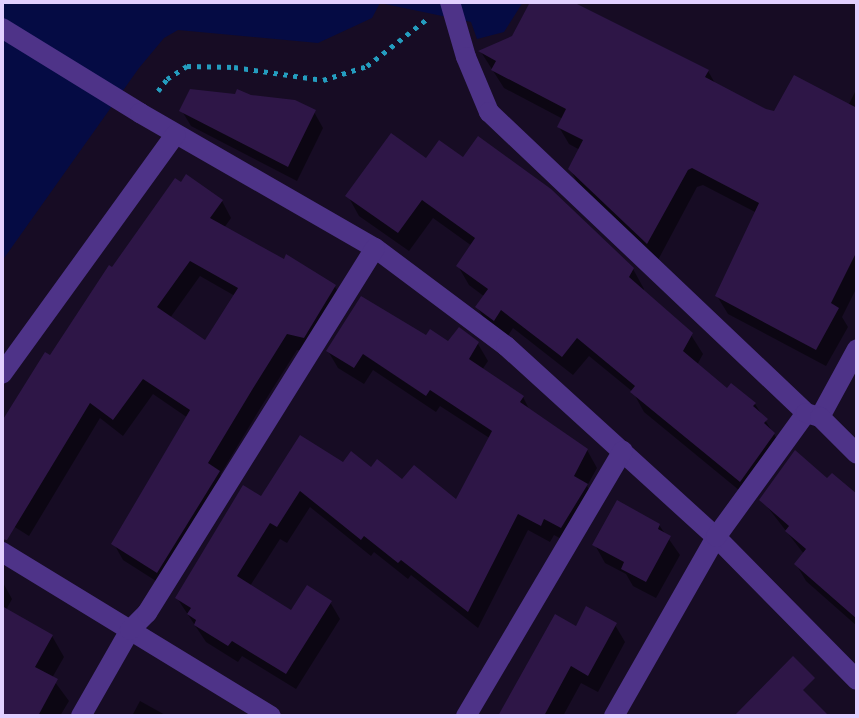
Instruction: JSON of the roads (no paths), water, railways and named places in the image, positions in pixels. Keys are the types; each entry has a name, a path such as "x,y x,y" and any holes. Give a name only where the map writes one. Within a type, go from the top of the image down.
{"street":[{"path":"450,2 489,112 857,454"},
{"path":"2,28 136,111 375,248 506,346 716,537 857,680"},
{"path":"2,374 176,134"},
{"path":"81,716 130,630 147,613 375,248"},
{"path":"614,716 716,537 813,415 857,349"},
{"path":"466,716 623,451"},
{"path":"2,552 271,716"}]}
